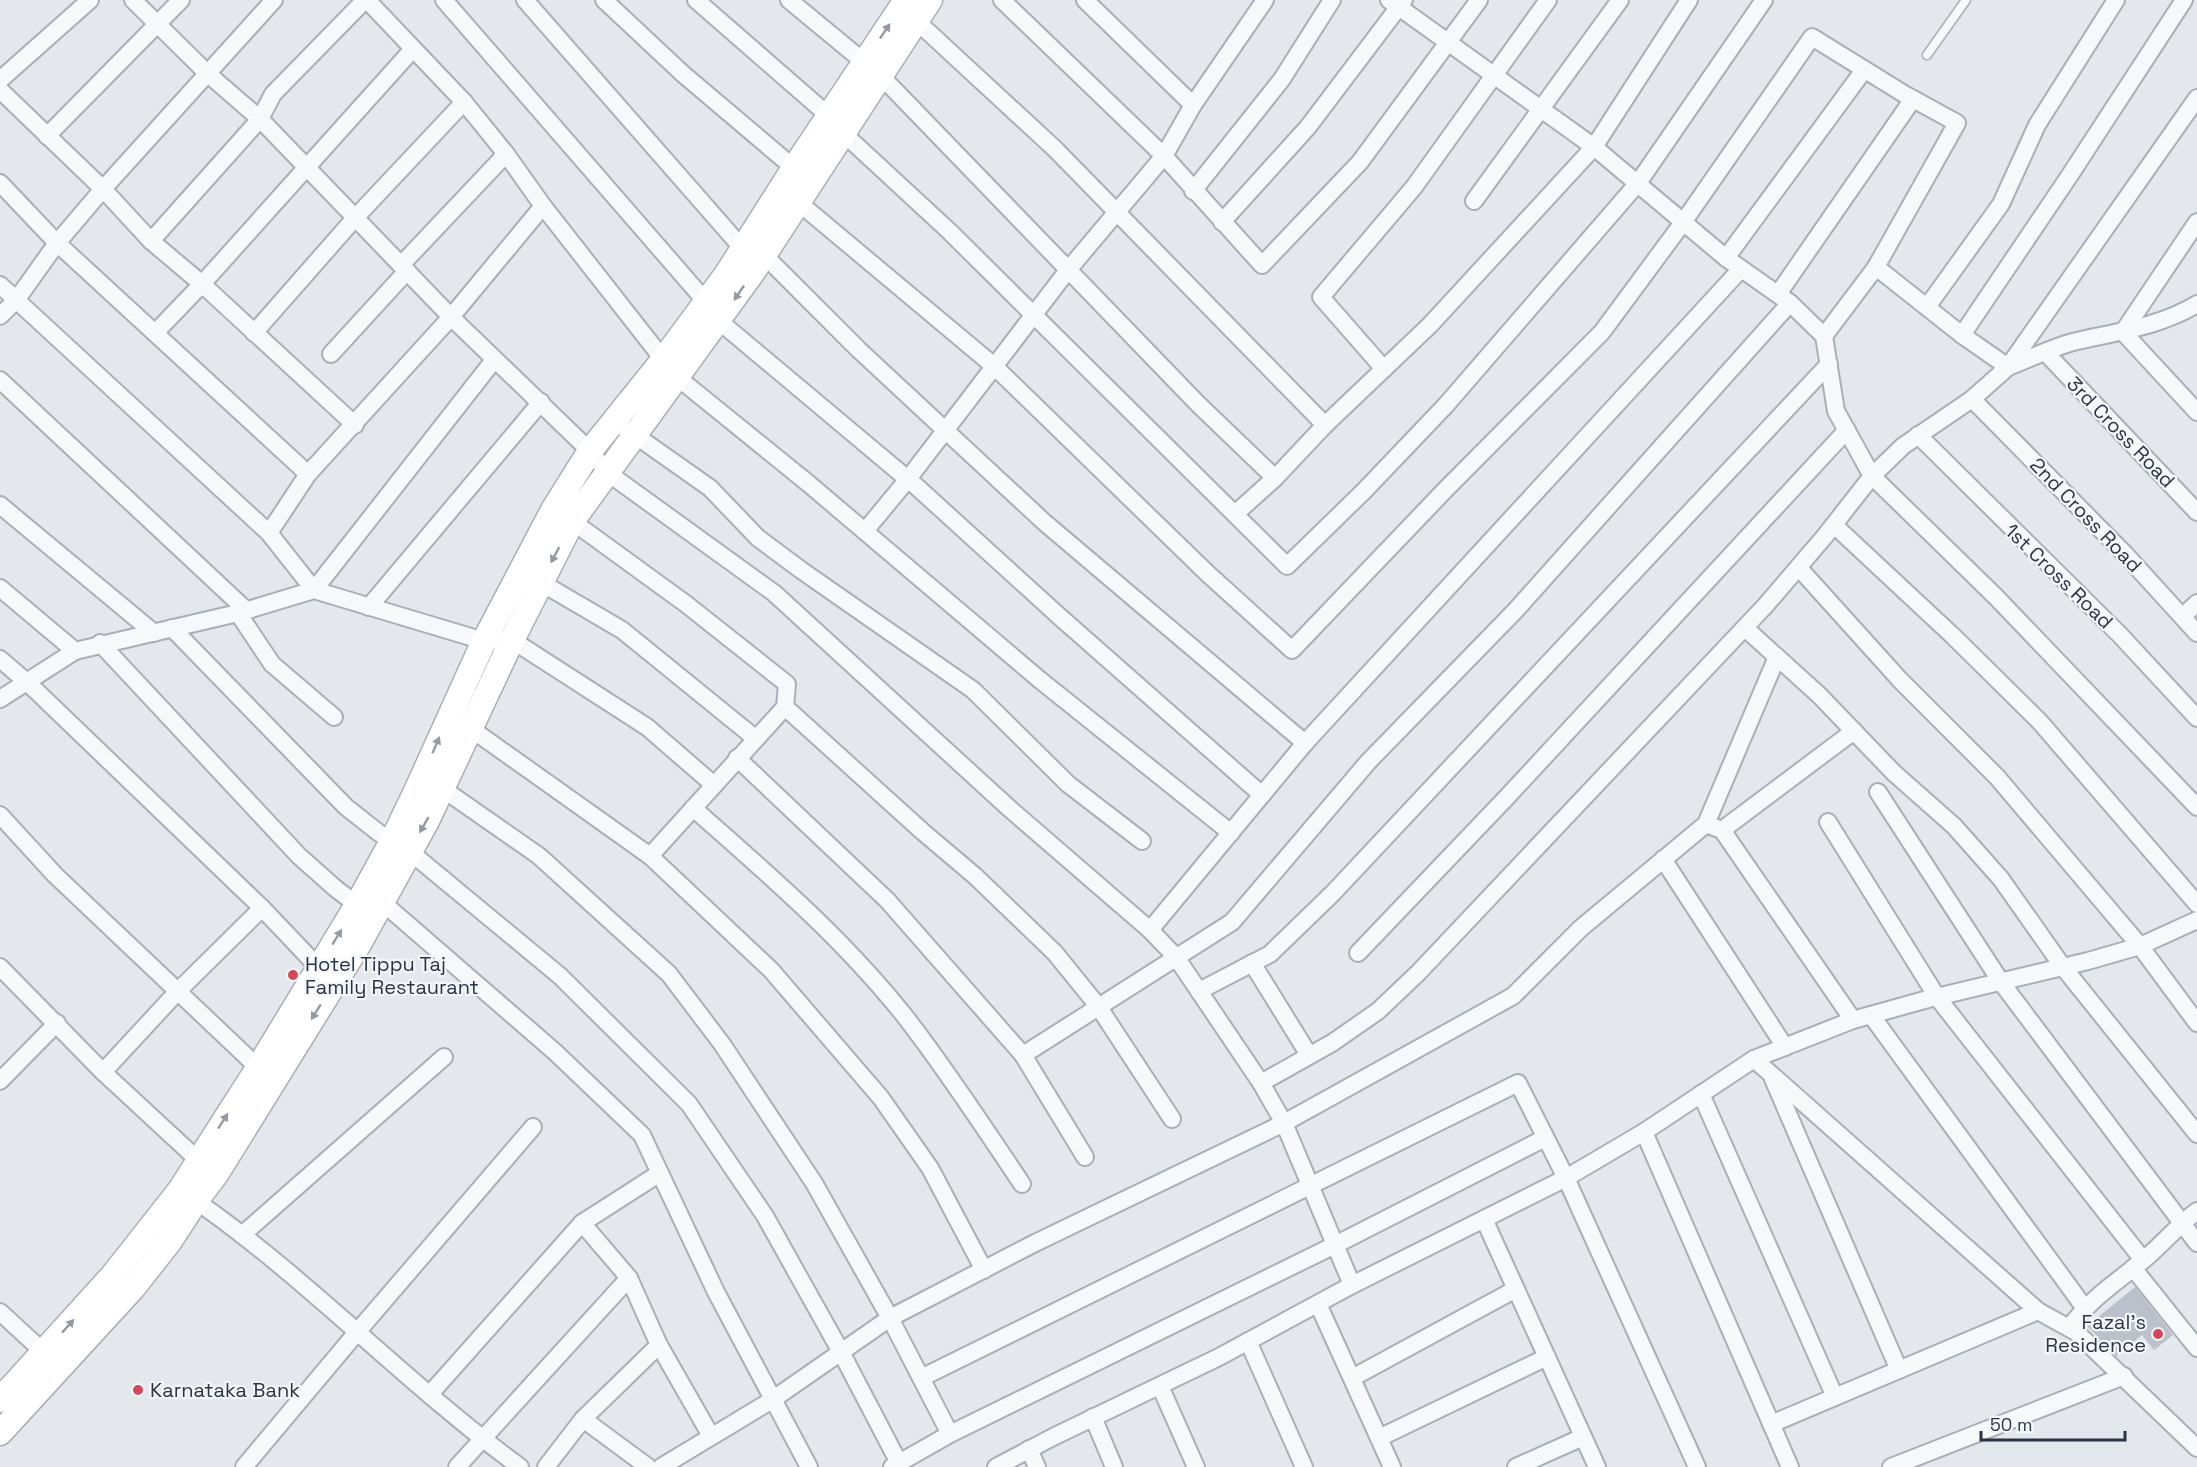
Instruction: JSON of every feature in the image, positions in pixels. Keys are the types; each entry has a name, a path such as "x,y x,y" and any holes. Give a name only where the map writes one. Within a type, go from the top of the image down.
{"main road":[{"path":"563,515 608,473 636,434 670,369 754,252 873,69 908,9 930,0"},
{"path":"0,1400 52,1359 133,1288 170,1241 188,1196 328,974 382,902 417,789 447,719 484,641 529,579 563,515 590,451 615,421 670,369"},
{"path":"328,974 357,905 443,789 512,639 529,579"},
{"path":"0,1433 52,1359"}],"street":[{"path":"0,80 90,0"},
{"path":"133,0 208,74 260,119 451,317 541,402 590,451 608,473 774,593 1010,809 1150,930 1176,957 1261,1083 1284,1124 1352,1285"},
{"path":"47,136 182,0"},
{"path":"0,316 17,299 57,243 103,189 274,0"},
{"path":"151,242 260,119 273,94 366,0 464,102 670,369 1040,680 1231,832"},
{"path":"444,0 713,312 908,479 1262,795"},
{"path":"525,0 754,252 1044,522 1305,742"},
{"path":"604,0 683,74 804,174"},
{"path":"696,0 836,124 949,231 1287,566 1364,491 1446,405 1638,183 1764,0"},
{"path":"789,0 873,69 1198,404 1275,478"},
{"path":"1002,0 1164,156 1193,191 1262,265 1360,162 1479,0"},
{"path":"1085,0 1193,105"},
{"path":"865,531 908,479 1068,270 1164,156 1193,105 1265,0"},
{"path":"1193,191 1282,79 1332,0"},
{"path":"1384,369 1321,297 1414,187 1548,0"},
{"path":"1474,201 1620,0"},
{"path":"1235,514 1275,478 1325,425 1430,326 1594,147 1689,0"},
{"path":"1927,307 2001,204 2037,125 2116,0"},
{"path":"1962,335 2184,0"},
{"path":"1222,222 1308,127 1397,2 1449,43 1594,147 1726,258 1784,298 1824,336 1836,411 1872,476 1996,597 2197,807"},
{"path":"908,9 1055,149 1325,425"},
{"path":"790,195 994,366 1207,573 1292,650 1447,488 1602,332 1684,221 1812,37 1912,99 1957,123 1876,267 1824,336"},
{"path":"155,333 202,284 413,49"},
{"path":"1726,258 1864,70"},
{"path":"0,90 103,189 151,242 202,284 355,425"},
{"path":"1261,1083 1309,1056 1378,1011 1418,973 1745,628 1799,568 1872,476 1903,446 1972,399 2008,367 2197,98"},
{"path":"1023,1055 1232,921 1368,762 1515,611 1784,298 1912,99"},
{"path":"254,333 355,218 464,102"},
{"path":"331,354 506,154"},
{"path":"0,183 57,243 308,474"},
{"path":"269,533 308,474 451,317 543,206"},
{"path":"2123,332 2197,222"},
{"path":"1876,267 1962,335 2008,367"},
{"path":"1150,930 1305,742 1742,269"},
{"path":"0,285 269,533 314,590"},
{"path":"2008,367 2070,343 2138,329 2193,312"},
{"path":"2123,332 2197,412"},
{"name":"3rd Cross Road","path":"2046,353 2197,512"},
{"path":"314,590 494,360"},
{"path":"1198,991 1270,954 1333,893 1829,364"},
{"path":"0,380 242,611 272,664 334,717"},
{"name":"2nd Cross Road","path":"1972,399 2197,633"},
{"path":"369,607 436,524 541,402"},
{"path":"615,421 710,488 758,538 973,690 1068,784 1142,841"},
{"path":"1358,953 1507,797 1847,430"},
{"name":"1st Cross Road","path":"1918,435 2120,635 2197,718"},
{"path":"0,505 154,633"},
{"path":"563,515 686,604 787,684 785,707 650,856"},
{"path":"1834,525 1953,636 2040,722 2197,904"},
{"path":"1799,568 1900,680 1997,777 2140,946 2197,1023"},
{"path":"529,579 622,630 755,738"},
{"path":"0,588 75,651"},
{"path":"0,699 75,651 242,611 314,590 484,641 512,639 647,727 714,785"},
{"path":"2183,616 2197,603"},
{"path":"172,628 346,807 400,846 560,976 689,1104 765,1216 841,1352 896,1465 950,1434 1335,1245 1545,1138"},
{"path":"1745,628 1819,695 1894,773 1954,826 2001,879 2062,967 2197,1134"},
{"path":"100,644 299,856 357,905 382,902 555,1052 642,1135 716,1292 808,1467"},
{"path":"1714,827 1777,657"},
{"path":"0,659 28,683 328,974"},
{"path":"785,707 1055,953 1098,1006 1172,1119"},
{"path":"447,719 470,728 650,856 771,970 881,1098 930,1168 984,1270"},
{"path":"661,1467 772,1400 890,1317 1035,1243 1284,1124 1513,996 1581,928 1663,859 1714,827 1854,731"},
{"path":"737,758 887,900 1023,1055 1085,1157"},
{"path":"417,789 443,789 539,856 669,974 722,1044 814,1183 890,1317 950,1434"},
{"path":"1878,792 2001,982 2197,1243"},
{"path":"693,808 765,871 839,942 907,1019 1022,1184"},
{"path":"0,815 55,875 266,1074"},
{"path":"1828,822 1937,997 2138,1264 2197,1348"},
{"path":"1714,827 1853,1020"},
{"path":"1663,859 1785,1047"},
{"path":"103,1072 179,990 262,908"},
{"path":"996,1467 1160,1386 1352,1285 1566,1178 1644,1132 1754,1059 1853,1020 2140,946 2197,920"},
{"path":"1252,963 1309,1056"},
{"path":"3,974 57,1023 103,1072 207,1166"},
{"path":"1871,1015 2084,1307"},
{"path":"0,1081 57,1023"},
{"path":"242,1235 444,1058"},
{"path":"1754,1059 2038,1311 2076,1332 2197,1448"},
{"path":"1771,1075 1899,1370"},
{"path":"921,1378 1518,1083 1566,1178 1697,1467"},
{"path":"1701,1094 1835,1397"},
{"path":"244,1467 533,1127"},
{"path":"1644,1132 1790,1467"},
{"path":"430,1394 582,1223 660,1173"},
{"path":"188,1196 242,1235 358,1331 481,1439 520,1467"},
{"path":"2069,1328 2084,1307 2138,1264 2182,1222 2197,1211"},
{"path":"1484,1219 1597,1467"},
{"path":"582,1223 629,1278 659,1345 711,1436"},
{"path":"457,1467 629,1278"},
{"path":"1352,1378 1516,1289"},
{"path":"1318,1304 1392,1467"},
{"path":"1772,1424 2038,1311"},
{"path":"0,1312 52,1359"},
{"path":"1248,1341 1304,1467"},
{"path":"546,1467 583,1419 659,1345"},
{"path":"1379,1438 1547,1357"},
{"path":"1891,1467 2124,1376"},
{"path":"1160,1386 1196,1467"},
{"path":"1093,1418 1114,1467"},
{"path":"583,1419 648,1467"},
{"path":"1516,1467 1583,1437"},
{"path":"1029,1449 1037,1467"}],"lane":[{"path":"1928,55 1966,0"}],"building":[{"path":"2135,1287 2173,1335 2154,1350 2142,1335 2116,1356 2087,1326"}],"place":[{"name":"Hotel Tippu Taj Family Restaurant","path":"293,975"},
{"name":"Fazal's Residence","path":"2158,1334"},
{"name":"Karnataka Bank","path":"138,1390"}]}
